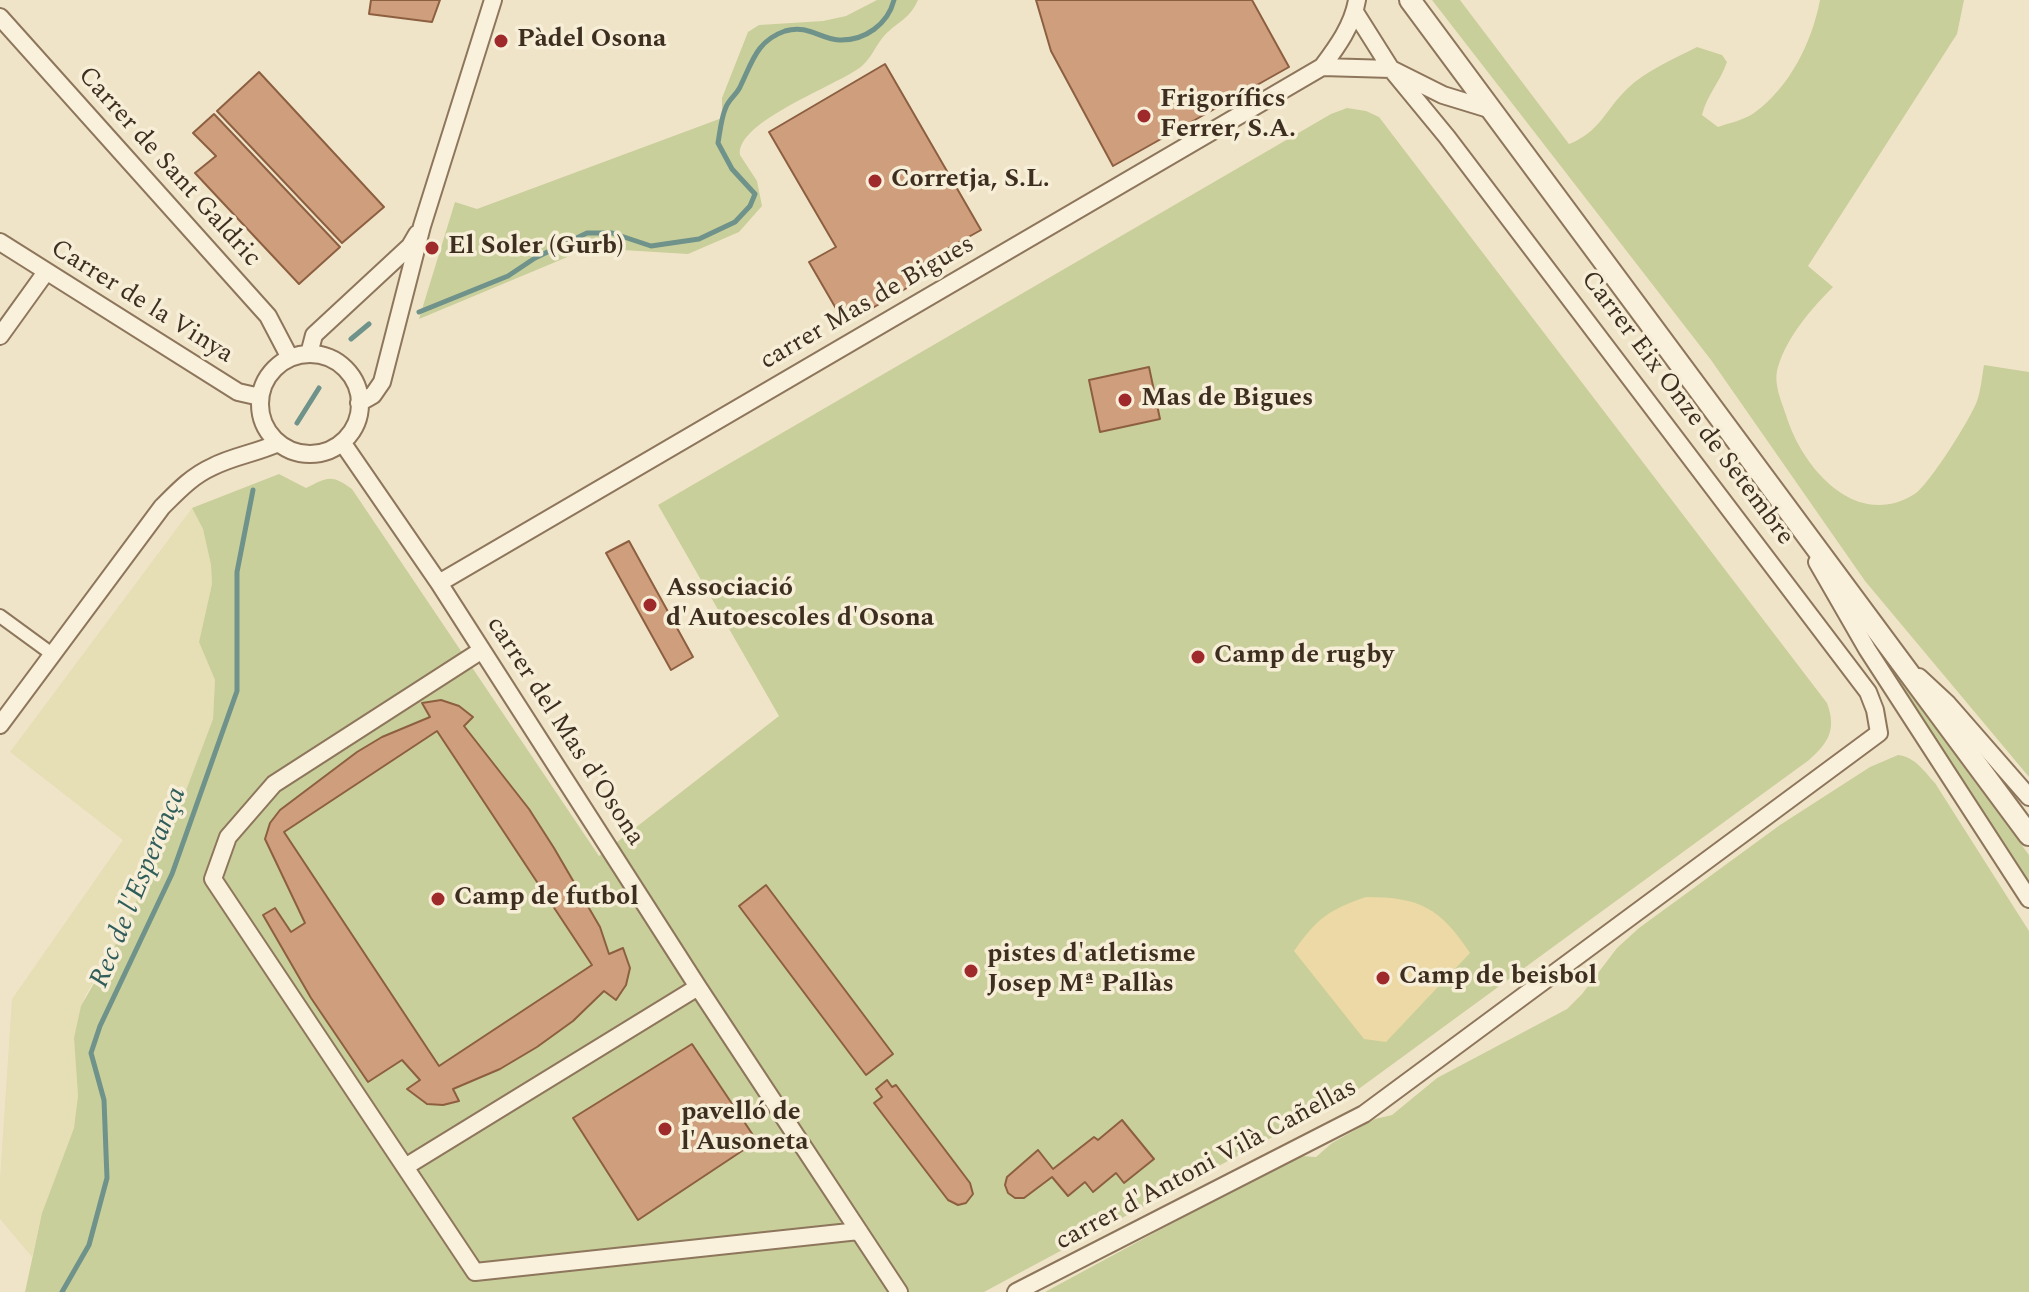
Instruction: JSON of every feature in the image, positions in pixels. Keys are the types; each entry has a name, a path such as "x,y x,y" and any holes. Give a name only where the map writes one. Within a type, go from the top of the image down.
{"street":[{"path":"359,403 373,395 382,382 422,226 493,0"},
{"name":"Carrer Eix Onze de Setembre","path":"1410,0 1904,662 2029,835"},
{"name":"Carrer Eix Onze de Setembre","path":"1356,6 1391,69 1868,692 1879,733"},
{"name":"carrer Mas de Bigues","path":"439,583 1322,67 1336,48 1356,6"},
{"name":"Carrer de Sant Galdric","path":"0,17 268,316 290,358"},
{"path":"1322,67 1391,69 1443,95 1492,110"},
{"path":"1435,124 1433,109 1443,95"},
{"path":"309,354 314,335 410,246 422,226"},
{"name":"Carrer de la Vinya","path":"0,242 238,392 260,397"},
{"path":"0,336 46,272"},
{"path":"309,354 326,357 341,365 356,386 359,403 357,421 342,442 323,452 310,454 296,452 278,443 263,422 260,397 267,378 290,358 309,354"},
{"name":"carrer del Mas d'Osona","path":"342,442 439,583 698,987 899,1292"},
{"path":"0,725 162,507 190,479 212,467 278,443"},
{"name":"Carrer Eix Onze de Setembre","path":"1781,499 1867,649 2029,899"},
{"path":"0,616 52,654"},
{"path":"482,650 274,784 228,837 213,879 475,1272 859,1231"},
{"name":"Carrer Eix Onze de Setembre","path":"1904,662 1947,703 2029,797"},
{"name":"carrer d'Antoni Vilà Cañellas","path":"1016,1292 1364,1114 1879,733"},
{"path":"405,1167 698,987"}],"shaded area":[{"path":"192,508 203,529 211,565 212,584 199,642 215,680 213,719 174,822 113,950 85,996 74,1038 78,1096 74,1128 42,1213 32,1257 0,1219 12,999 123,840 10,752"}],"green space":[{"path":"877,0 918,0 907,16 884,36 862,66 770,117 743,142 740,155 757,181 762,206 739,232 688,254 589,248 419,319 455,202 477,209 722,118 722,98 748,32 759,25 823,21 846,16"},
{"path":"1432,0 1460,0 1569,144 1595,127 1634,83 1697,47 1722,55 1727,62 1702,115 1718,127 1750,115 1767,102 1789,77 1805,47 1820,0 1964,0 1957,34 1808,266 1833,287 1794,334 1782,356 1776,379 1794,435 1805,455 1835,488 1853,499 1873,505 1894,503 1916,493 1931,477 1977,401 1984,365 2029,372 2029,777 1865,581 1711,360"},
{"path":"1347,108 1379,117 1827,703 1831,721 1829,735 1809,760 1349,1096 984,1292 25,1292 42,1213 74,1128 78,1096 74,1038 81,1006 113,950 174,822 213,719 215,680 199,642 212,584 211,565 203,529 192,508 279,474 306,488 334,479 352,489 599,856 779,716 658,505 1331,114"},
{"path":"1881,655 2029,855 2029,882"},
{"path":"1898,755 1914,762 1935,783 2029,931 2029,1292 1045,1292 1287,1161 1302,1156 1316,1157 1332,1143 1375,1119 1392,1115 1437,1078 1567,1009 1617,948 1639,928 1780,825 1870,767"}],"sand":[{"path":"1366,897 1401,899 1427,908 1449,925 1470,953 1386,1042 1364,1039 1294,951 1325,916"}],"building":[{"path":"371,0 440,0 432,22 369,14"},
{"name":"Frigorífics Ferrer, S.A.","path":"1036,0 1252,0 1289,67 1113,166 1051,51"},
{"name":"Corretja, S.L.","path":"885,64 981,230 929,259 936,271 845,324 809,262 836,247 769,132"},
{"path":"259,72 384,207 342,243 217,111"},
{"path":"214,114 340,247 299,284 195,173 216,156 193,133"},
{"name":"Mas de Bigues","path":"1149,367 1160,419 1100,432 1089,380"},
{"name":"Associació d'Autoescoles d'Osona","path":"629,541 693,657 671,670 606,553"},
{"name":"Camp de futbol","path":"441,700 459,706 473,717 464,726 529,809 554,848 600,927 609,954 623,948 630,968 626,985 616,1000 604,991 573,1021 537,1047 500,1069 453,1089 459,1101 443,1105 427,1104 407,1089 420,1080 402,1060 368,1082 311,998 263,915 275,908 291,932 305,923 265,839 270,823 280,810 357,752 382,737 430,717 422,703","holes":["437,731 592,965 439,1066 284,832"]},
{"path":"766,885 893,1054 866,1075 739,906"},
{"name":"pavelló de l'Ausoneta","path":"692,1044 757,1141 638,1220 573,1118"},
{"path":"887,1080 892,1087 896,1085 970,1183 973,1194 966,1203 958,1205 948,1200 874,1103 882,1097 876,1089"},
{"path":"1122,1120 1154,1159 1124,1183 1116,1173 1093,1192 1085,1182 1068,1196 1052,1177 1024,1198 1015,1198 1008,1193 1005,1185 1007,1177 1038,1150 1053,1169 1094,1137 1098,1140"}],"waterway":[{"name":"Rec de l'Esperança","path":"419,312 508,276 535,258 587,233 612,233 651,246 699,239 735,222 750,206 755,194 732,169 718,143 726,107 739,90 761,47 775,35 793,29 839,40 858,38 887,17 894,0"},
{"path":"351,339 369,324"},
{"path":"297,423 319,388"},
{"name":"Rec de l'Esperança","path":"62,1292 89,1245 107,1178 104,1100 91,1053 100,1026 172,874 237,691 237,572 253,490"}],"place":[{"name":"Pàdel Osona","path":"501,41"},
{"name":"Frigorífics Ferrer, S.A.","path":"1144,116"},
{"name":"Corretja, S.L.","path":"875,181"},
{"name":"El Soler (Gurb)","path":"432,248"},
{"name":"Mas de Bigues","path":"1125,400"},
{"name":"Associació d'Autoescoles d'Osona","path":"650,605"},
{"name":"Camp de rugby","path":"1198,657"},
{"name":"Camp de futbol","path":"438,899"},
{"name":"pistes d'atletisme Josep Mª Pallàs","path":"971,971"},
{"name":"Camp de beisbol","path":"1383,978"},
{"name":"pavelló de l'Ausoneta","path":"665,1129"}]}
